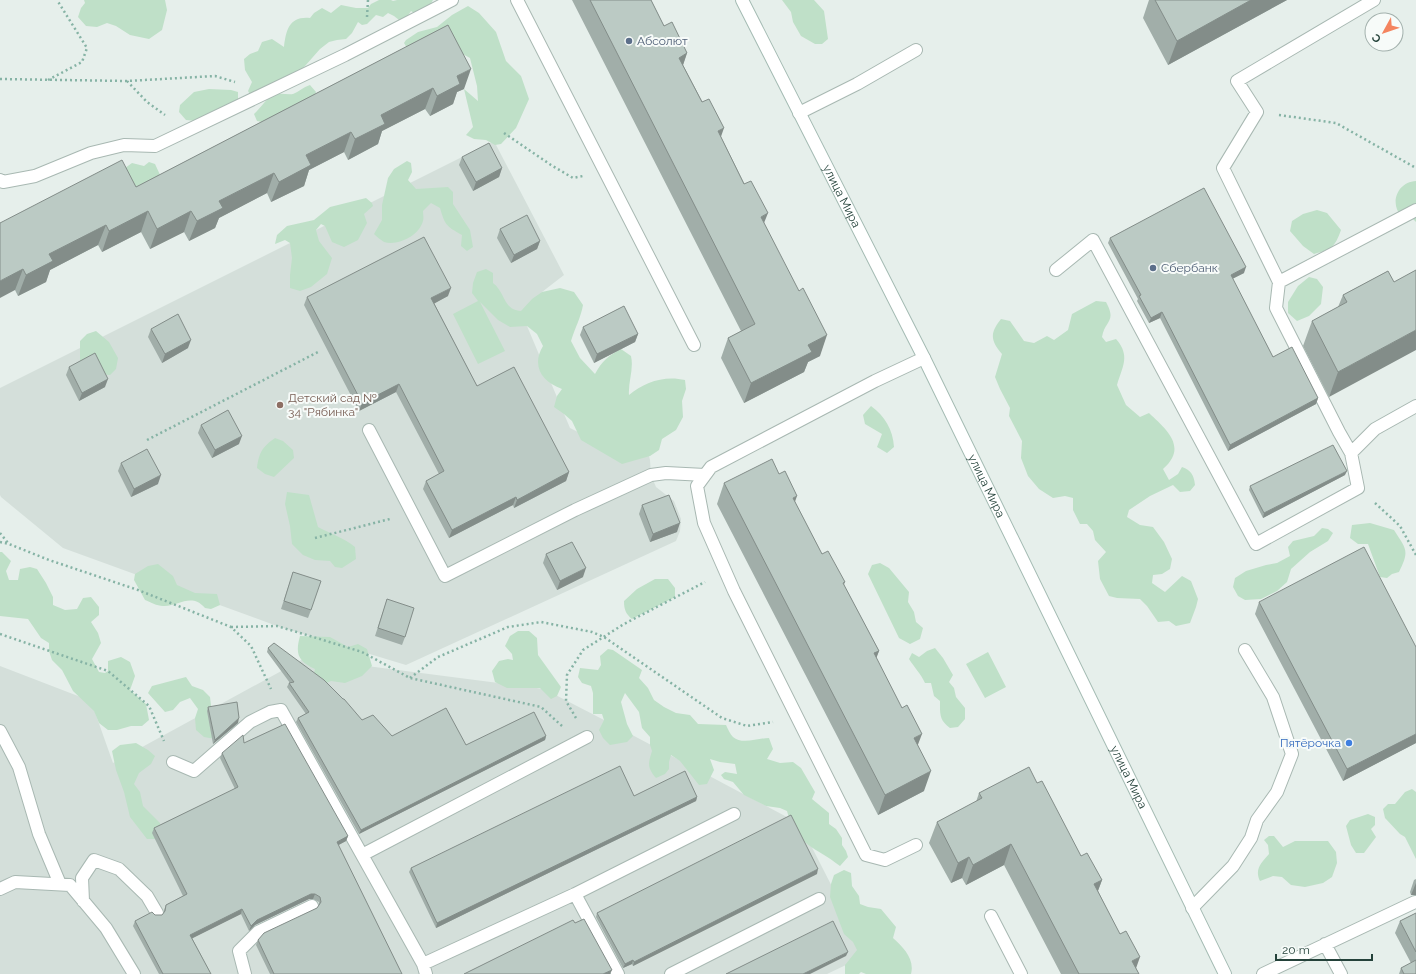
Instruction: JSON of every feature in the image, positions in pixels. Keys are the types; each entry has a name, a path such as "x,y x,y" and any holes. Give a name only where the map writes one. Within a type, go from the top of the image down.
{"main road":[{"path":"0,180 2,182 35,176 91,153 124,145 155,146 339,58 452,0"},
{"path":"517,0 694,345"},
{"name":"улица Мира","path":"742,0 924,358 1225,974"},
{"path":"1056,270 1093,240 1256,544 1358,488 1351,453 1276,308 1279,282 1223,168 1257,112 1237,81 1374,0"},
{"path":"799,113 857,84 916,50"},
{"path":"1279,282 1416,210"},
{"path":"916,846 885,860 866,855 725,571 704,523 697,486 711,467 874,381 924,358"},
{"path":"1351,453 1375,428 1416,406"},
{"path":"369,430 445,576 575,510 651,475 666,473 705,475"},
{"path":"1192,908 1233,866 1251,838 1257,820 1277,792 1292,754 1273,696 1245,650"},
{"path":"173,762 194,771 250,722 270,712 282,710 425,969 734,814"},
{"path":"0,731 19,767 39,834 60,884"},
{"path":"362,855 587,737"},
{"path":"83,901 82,878 94,860 119,869 147,896 157,913"},
{"path":"0,889 14,882 70,885 106,928 134,974"},
{"path":"575,894 618,974"},
{"path":"671,974 819,900"},
{"path":"1263,974 1415,902"},
{"path":"245,974 239,951 258,932 312,906"},
{"path":"991,916 1021,974"},
{"path":"1325,944 1341,974"}],"path":[{"path":"48,80 82,62 87,48 57,0"},
{"path":"0,79 127,81 215,76 235,82 251,100"},
{"path":"127,81 147,102 167,117 195,127"},
{"path":"1257,112 1336,123 1416,168"},
{"path":"504,132 573,178 604,171"},
{"path":"147,440 318,352"},
{"path":"1358,488 1400,526 1416,555"},
{"path":"315,538 412,513"},
{"path":"0,533 9,544"},
{"path":"0,542 138,590 231,627 251,646 282,710"},
{"path":"587,737 566,700 566,675 582,650 624,624 725,571"},
{"path":"410,678 438,657 508,627 541,622 592,632 604,637 722,718 747,726 778,721 796,715"},
{"path":"231,627 277,626 362,652 410,678 541,707 561,725 575,744"},
{"path":"0,634 108,671 149,706 173,762"}],"shaded area":[{"name":"Детский сад № 34 \"Рябинка\"","path":"494,141 564,275 542,292 527,326 570,428 578,432 647,448 650,460 651,475 656,487 674,501 681,519 680,531 676,541 406,665 277,626 63,548 1,497 0,388"},
{"path":"305,658 544,689 604,720 800,824 867,955 827,974 0,974 0,666 91,701 113,763"}],"green space":[{"path":"84,0 165,0 167,10 162,30 149,39 130,35 116,26 107,23 97,27 86,26 78,17 81,8 85,3"},
{"path":"379,0 433,0 430,6 425,10 414,13 411,11 407,17 399,20 388,13 383,17 376,15 367,24 362,25 358,22 352,33 346,39 329,42 293,76 282,78 276,84 251,96 248,91 252,82 245,70 244,59 250,54 258,51 262,42 272,39 284,47 286,35 290,25 298,19 310,18 314,13 322,8 331,13 341,5 356,8 368,8 371,4"},
{"path":"782,0 814,0 824,11 828,39 822,44 815,44 801,36 793,22 791,12"},
{"path":"468,6 479,13 496,32 506,61 521,76 529,99 516,128 501,144 495,145 486,140 474,139 466,135 473,127 464,89 478,101 477,86 470,58 459,52 409,51 404,43 418,32 437,27 452,15"},
{"path":"310,85 316,92 313,100 262,122 257,121 254,114 270,97 277,94 293,94"},
{"path":"209,89 231,90 238,92 238,100 235,104 229,104 196,121 186,120 179,112 180,105 194,92"},
{"path":"407,161 411,163 412,172 408,180 416,189 448,187 453,192 453,204 470,230 473,247 467,251 461,246 462,235 447,224 443,218 440,208 431,203 423,211 421,226 407,239 390,243 384,242 374,234 382,220 382,205 388,178 394,169"},
{"path":"149,162 155,164 161,177 141,191 133,184 125,168 132,163 144,166"},
{"path":"1416,181 1416,222 1408,214 1402,217 1398,212 1396,200 1397,194 1404,185 1409,182"},
{"path":"366,198 372,203 373,206 364,214 367,223 358,240 344,247 332,242 325,226 321,224 316,230 319,241 332,258 327,274 311,287 300,291 290,288 292,258 290,243 285,240 275,244 277,235 287,226 314,220 330,207"},
{"path":"1317,210 1327,213 1341,230 1335,244 1325,251 1314,254 1303,246 1290,231 1292,221 1303,214"},
{"path":"486,269 493,273 493,283 511,308 515,310 521,311 532,299 542,292 560,288 574,292 583,305 571,341 580,358 595,374 606,359 621,349 631,356 632,366 629,395 641,386 662,379 670,378 685,380 686,389 682,401 683,417 676,430 662,439 659,450 650,456 622,464 581,440 572,421 554,407 557,396 562,389 549,382 540,372 538,360 543,346 537,334 527,326 510,327 498,320 480,302 505,351 478,364 453,314 478,301 472,293 473,283 477,272"},
{"path":"1309,277 1317,279 1323,287 1321,304 1309,316 1297,321 1288,313 1288,302 1298,286"},
{"path":"1096,301 1106,302 1110,314 1109,321 1103,331 1102,337 1106,342 1116,339 1121,345 1123,351 1124,362 1117,385 1126,405 1140,417 1149,413 1168,432 1174,446 1174,453 1170,461 1163,469 1169,480 1178,474 1182,467 1190,471 1194,478 1195,485 1190,491 1180,492 1173,485 1150,496 1129,510 1127,517 1140,525 1153,527 1164,542 1172,559 1170,569 1162,574 1153,575 1152,583 1165,592 1182,576 1191,581 1198,599 1190,623 1176,626 1169,621 1158,622 1140,599 1117,598 1109,596 1100,579 1098,561 1106,552 1095,540 1093,531 1087,524 1080,524 1073,510 1073,498 1065,496 1053,498 1039,489 1028,476 1021,458 1022,441 1009,416 1010,408 995,377 1002,354 995,345 993,333 1001,319 1010,321 1024,341 1034,343 1047,336 1054,340 1068,330 1072,314"},
{"path":"96,331 109,342 118,358 116,369 110,375 99,374 80,362 80,341 87,334"},
{"path":"871,406 880,414 890,429 894,447 887,453 877,447 882,434 865,424 863,415"},
{"path":"275,438 283,441 293,450 294,458 274,477 265,474 257,468 262,451 267,444"},
{"path":"287,492 309,495 318,527 355,547 356,559 342,568 335,567 330,561 315,560 303,555 292,544 285,504"},
{"path":"1370,523 1394,530 1404,546 1405,559 1399,572 1392,574 1387,578 1380,577 1368,544 1358,544 1350,538 1352,525"},
{"path":"1322,528 1328,529 1333,533 1328,541 1310,552 1291,569 1287,582 1277,591 1261,599 1245,600 1238,596 1233,587 1235,578 1246,571 1277,563 1290,556 1288,547 1293,541 1314,536"},
{"path":"0,552 2,552 11,561 6,571 9,580 18,580 20,569 30,567 37,569 53,597 53,605 65,610 77,609 83,598 91,597 99,607 99,615 91,622 98,633 101,643 92,659 99,672 105,673 108,671 108,661 121,657 130,662 135,676 130,690 146,704 149,720 142,726 131,726 117,730 108,730 99,723 94,711 73,691 62,670 52,660 49,651 49,643 41,638 28,619 0,616"},
{"path":"880,563 889,568 909,592 908,602 914,612 916,622 923,628 920,639 910,644 899,638 868,574 872,565"},
{"path":"158,564 173,576 177,585 195,593 217,594 220,605 211,609 205,608 200,603 195,601 184,601 169,606 163,606 156,605 145,600 134,580 135,574 148,566"},
{"path":"655,579 668,579 675,588 675,597 632,619 626,612 624,601 637,589"},
{"path":"518,631 529,631 537,638 538,655 561,687 557,696 551,699 540,688 507,688 495,682 492,671 499,661 508,659 513,660 512,654 505,646 510,636"},
{"path":"300,636 330,637 348,647 358,644 367,649 372,666 362,676 345,683 331,681 322,685 313,677 315,669 301,660 299,656 298,648"},
{"path":"935,648 953,675 949,682 954,688 956,697 965,708 965,719 958,727 950,728 946,725 940,713 940,701 934,696 931,683 925,683 909,659 912,653 919,657 927,651"},
{"path":"608,649 613,650 642,670 639,678 648,688 654,700 664,707 676,713 690,715 698,724 726,725 732,736 741,741 769,738 773,749 767,759 780,763 793,762 801,768 815,792 812,799 829,813 829,824 836,829 842,838 842,845 848,857 840,866 801,839 791,823 787,811 780,808 766,806 744,795 733,782 724,779 721,775 725,772 737,774 735,764 710,759 714,770 707,784 699,785 680,761 671,755 669,769 665,774 656,778 649,765 652,751 650,737 642,728 639,712 625,693 621,702 627,724 633,736 627,742 610,745 603,738 599,730 604,720 602,714 593,714 593,693 591,686 582,683 578,677 580,668 598,670 601,665 600,656"},
{"path":"988,652 1006,687 985,698 966,664"},
{"path":"186,677 192,686 203,690 210,697 215,739 204,737 196,730 195,718 198,709 190,698 180,702 173,710 165,712 148,693 152,686"},
{"path":"136,743 155,756 151,764 139,773 134,784 140,792 143,806 160,823 160,830 155,839 147,839 130,817 112,751 120,745"},
{"path":"1412,789 1416,792 1416,859 1405,837 1400,834 1385,818 1383,809 1388,804 1395,804 1405,792"},
{"path":"1368,814 1375,817 1375,825 1371,829 1376,837 1364,853 1356,853 1351,845 1346,826 1350,820"},
{"path":"1269,836 1274,836 1283,847 1295,841 1328,841 1336,852 1337,863 1332,877 1323,883 1305,887 1291,885 1282,877 1273,876 1260,881 1258,877 1258,869 1269,854 1268,845 1264,840"},
{"path":"844,870 851,873 852,886 859,896 860,904 881,909 896,927 893,938 901,945 910,958 912,969 911,974 866,974 861,972 859,974 845,974 845,965 857,950 853,942 844,934 830,897 831,884 834,875"}],"building":[{"path":"590,0 651,0 664,26 672,22 687,53 679,58 702,102 709,99 724,128 718,131 744,184 751,181 768,213 761,217 799,291 803,288 827,335 808,345 812,352 751,383 728,338 755,324"},
{"path":"1155,0 1251,0 1177,41"},
{"path":"448,25 471,69 457,76 460,84 437,96 433,88 381,115 385,124 355,139 351,132 306,155 311,165 279,182 274,173 219,201 223,208 197,221 191,211 157,229 148,211 109,231 106,225 49,254 53,261 26,275 23,269 0,281 0,223 122,160 136,187"},
{"path":"489,143 502,168 476,182 462,157"},
{"path":"1204,188 1246,267 1231,275 1273,357 1292,347 1318,398 1230,445 1162,312 1151,318 1139,296 1141,295 1110,238"},
{"path":"527,215 540,241 514,255 500,229"},
{"path":"424,237 451,288 431,298 477,386 514,367 569,472 517,500 516,497 452,530 426,481 444,471 399,384 362,403 307,297"},
{"path":"1416,270 1416,330 1338,372 1312,321 1347,302 1343,295 1388,271 1394,282"},
{"path":"624,306 638,334 597,354 583,327"},
{"path":"178,314 191,340 165,354 151,329"},
{"path":"95,353 108,379 82,393 69,367"},
{"path":"228,410 242,436 215,450 201,425"},
{"path":"1333,445 1347,471 1264,513 1250,486"},
{"path":"147,449 161,475 134,489 121,463"},
{"path":"772,459 779,474 785,471 797,496 793,498 822,554 828,551 845,582 843,583 879,651 874,653 902,708 907,705 922,734 914,738 931,771 885,795 724,483"},
{"path":"669,495 680,523 653,534 642,505"},
{"path":"572,542 586,568 560,581 546,554"},
{"path":"1364,547 1416,647 1416,734 1347,769 1259,602"},
{"path":"293,572 321,581 311,610 284,601"},
{"path":"387,599 414,608 405,637 378,628"},
{"path":"274,643 324,680 344,699 362,720 373,715 392,736 446,708 466,745 534,712 546,736 361,830 298,718 309,712 289,683 294,682 268,648"},
{"path":"237,702 239,718 215,740 208,707"},
{"path":"285,724 348,836 337,842 402,974 274,974 258,940 264,933 317,908 321,902 320,897 315,894 311,894 257,920 251,926 242,909 190,935 211,974 163,974 135,921 152,912 155,915 162,915 165,911 166,905 187,894 154,828 238,787 222,753 243,735 244,743"},
{"path":"620,766 634,796 685,771 697,797 437,923 411,868"},
{"path":"1029,767 1037,783 1042,781 1081,856 1087,853 1102,880 1094,884 1120,934 1126,931 1140,957 1132,961 1139,974 1079,974 1011,844 973,865 969,857 958,863 937,822 982,798 979,793"},
{"path":"791,815 818,869 634,962 633,960 625,964 597,913"},
{"path":"1416,913 1416,952 1400,921"},
{"path":"584,919 612,970 603,974 464,974 573,920 575,923"},
{"path":"833,921 848,952 803,974 726,974"},
{"path":"1416,960 1416,974 1404,974 1401,968"}],"place":[{"name":"Абсолют","path":"629,41"},
{"name":"Сбербанк","path":"1153,268"},
{"name":"Детский сад № 34 \"Рябинка\"","path":"280,405"},
{"name":"Пятёрочка","path":"1349,743"}]}
